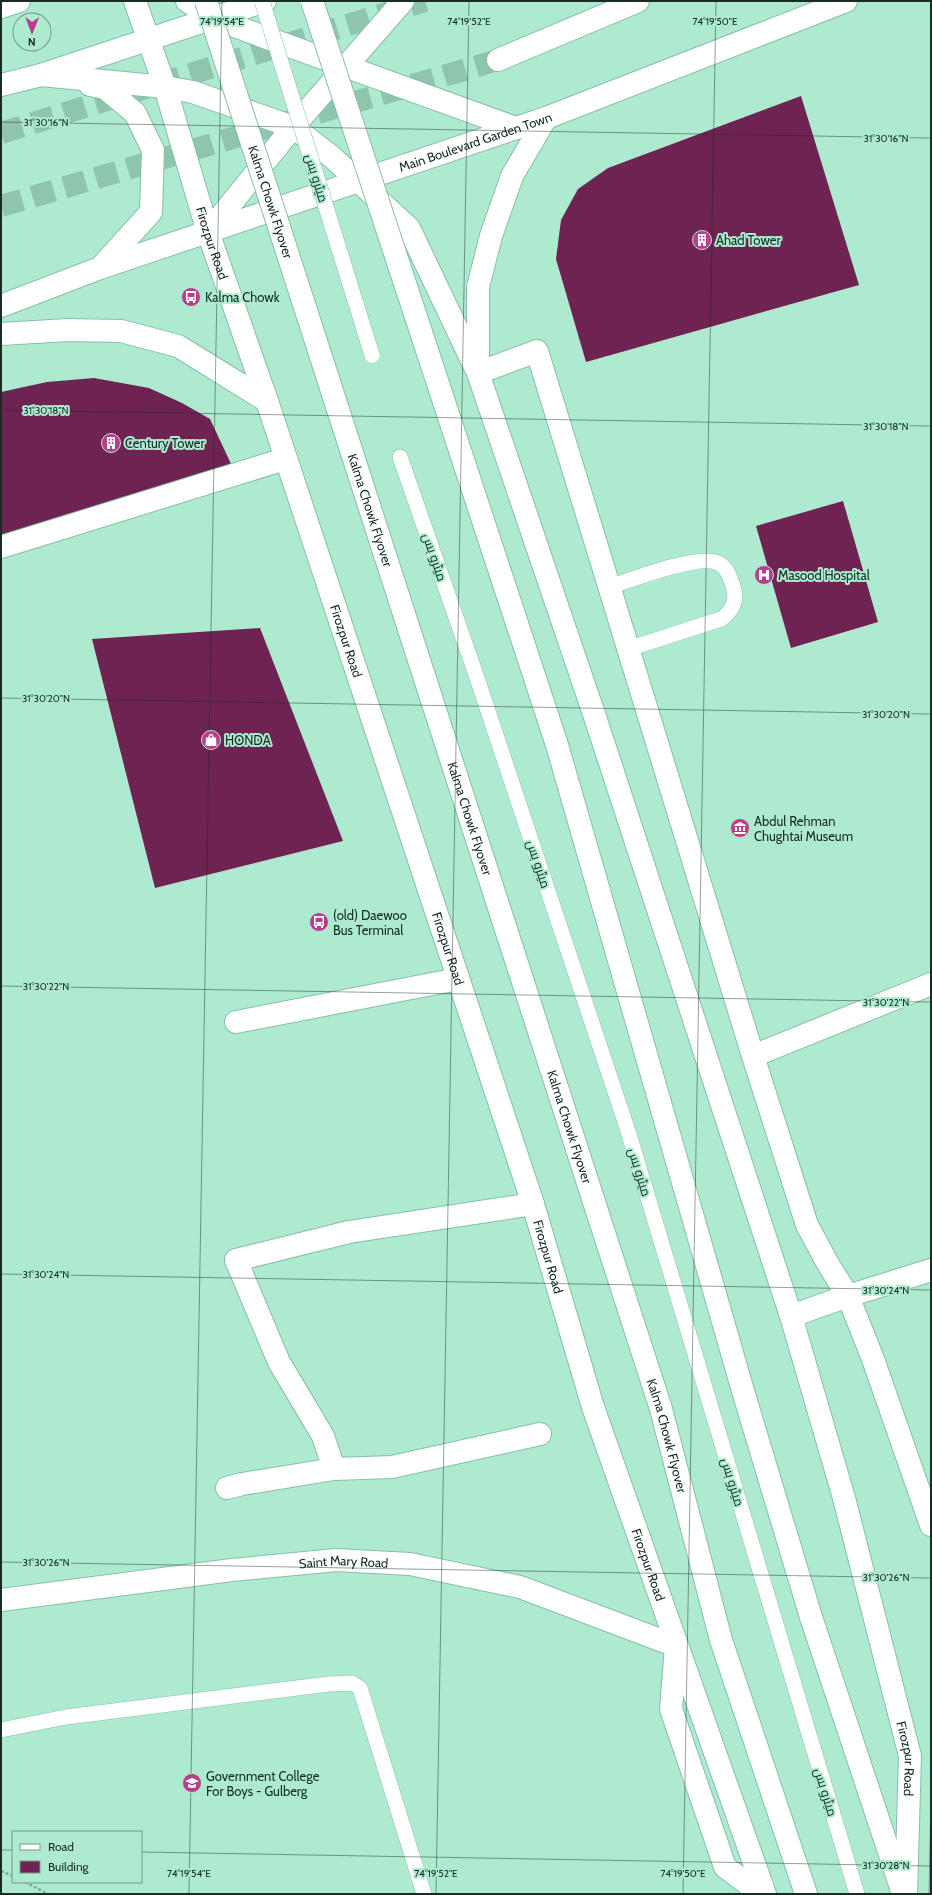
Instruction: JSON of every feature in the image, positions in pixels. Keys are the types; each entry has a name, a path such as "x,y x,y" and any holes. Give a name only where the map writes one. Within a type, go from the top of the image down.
{"main road":[{"path":"1,7 20,1"},
{"name":"Firozpur Road","path":"136,1 165,87 208,232 267,401 533,1204 593,1407 676,1646 765,1894"},
{"path":"187,1 347,66 516,128"},
{"path":"1,85 41,75 148,39 209,9 263,1"},
{"name":"Firozpur Road","path":"312,1 557,745 743,1391 811,1617 905,1894"},
{"path":"208,232 294,127 403,1"},
{"path":"498,60 638,1"},
{"name":"Main Boulevard Garden Town","path":"1,306 100,268 546,118 846,1"},
{"name":"Kalma Chowk Flyover","path":"209,9 661,1408 721,1640 806,1894"},
{"path":"41,75 165,87 193,92 294,127 332,157 408,228 478,373 536,351 753,1056 807,1225 828,1264 848,1296 873,1359 931,1525"},
{"path":"41,75 105,88 135,113 153,150 151,212 100,268"},
{"name":"Firozpur Road","path":"546,118 512,176 491,236 478,287 478,373 594,717 792,1316 844,1498 910,1756 905,1894"},
{"path":"1,334 68,330 121,331 178,346 267,401"},
{"path":"1,547 285,458"},
{"path":"236,1022 458,979"},
{"path":"753,1056 931,984"},
{"path":"334,1469 323,1436 279,1362 236,1260 349,1232 533,1204"},
{"path":"792,1316 848,1296 931,1270"},
{"path":"227,1488 242,1484 334,1469 392,1467 540,1434"},
{"name":"Saint Mary Road","path":"1,1600 232,1570 336,1560 410,1564 520,1587 676,1646"},
{"path":"676,1646 671,1709 725,1867 761,1894"}],"lane":[{"name":"میٹرو بس","path":"263,1 372,355"},
{"name":"میٹرو بس","path":"400,457 475,672 628,1131 857,1894"},
{"path":"609,586 680,564 698,561 716,561 727,569 734,592 734,604 728,614 722,618 628,649"},
{"path":"1,1730 66,1717 329,1684 352,1683 360,1688 424,1894"}],"path":[{"path":"1,1871 12,1876"},
{"path":"27,1883 48,1894"}],"building":[{"name":"Ahad Tower","path":"801,96 859,285 586,362 556,259 561,220 578,189 608,168"},
{"name":"Century Tower","path":"94,378 149,388 182,403 210,419 233,468 1,535 1,392 47,382"},
{"path":"843,501 878,622 791,648 756,526"},
{"name":"HONDA","path":"260,628 343,841 155,888 92,639"}],"tunnel":[{"path":"1,133 425,1"},
{"path":"1,206 498,60"}],"place":[{"name":"Ahad Tower","path":"702,240"},
{"name":"Kalma Chowk","path":"191,297"},
{"name":"Century Tower","path":"111,443"},
{"name":"Masood Hospital","path":"764,575"},
{"name":"HONDA","path":"211,740"},
{"name":"Abdul Rehman Chughtai Museum","path":"740,828"},
{"name":"(old) Daewoo Bus Terminal","path":"319,922"},
{"name":"Government College For Boys - Gulberg","path":"192,1783"}]}
